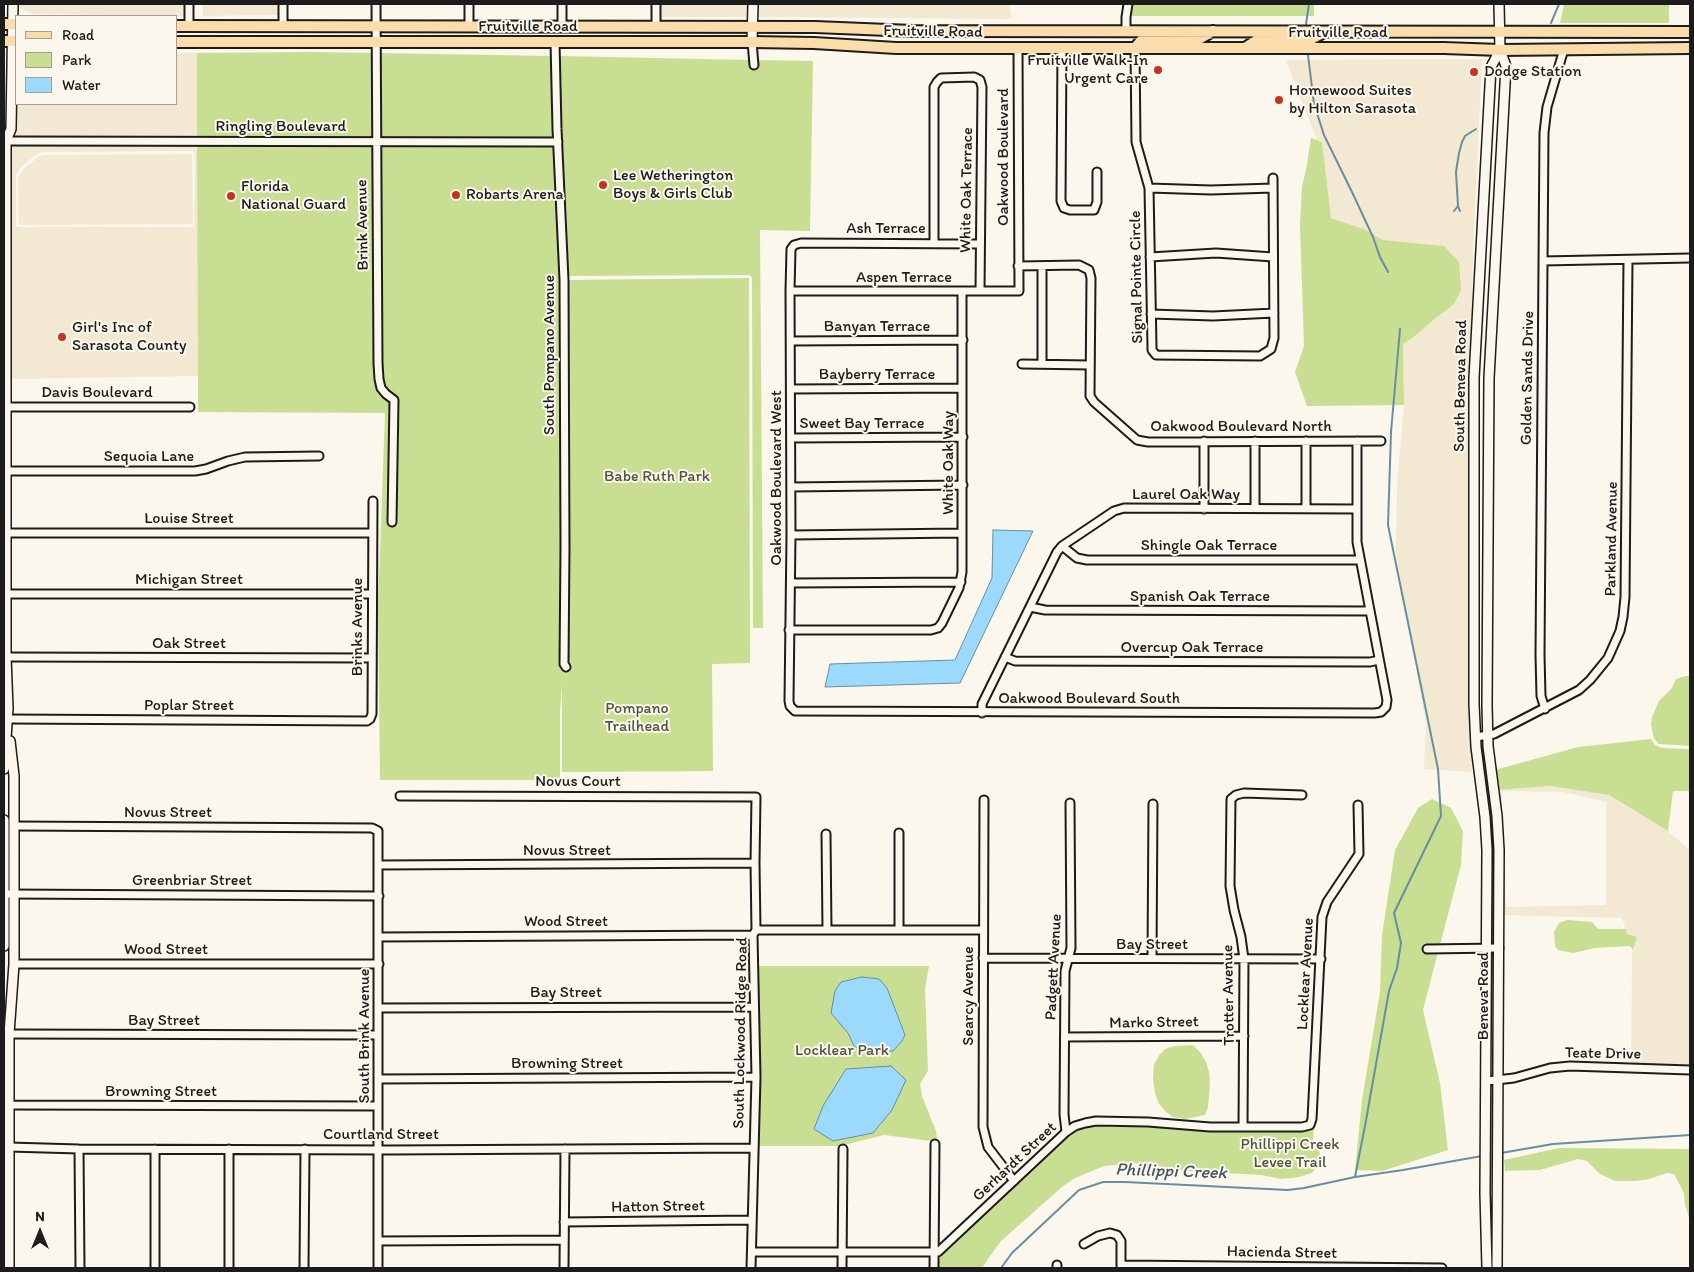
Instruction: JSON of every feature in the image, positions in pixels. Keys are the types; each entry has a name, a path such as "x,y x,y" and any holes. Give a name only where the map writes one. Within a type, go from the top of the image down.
{"main road":[{"path":"4,946 14,894 14,776 6,708 5,640 5,501 7,471 4,139 11,129 11,24 13,4"},
{"path":"752,42 753,4"},
{"name":"South Beneva Road","path":"1487,724 1489,378 1506,66 1500,50 1499,4"},
{"name":"Fruitville Road","path":"178,26 815,26 897,31 1690,32"},
{"path":"1135,48 1141,41 1149,39 1199,39 1214,31"},
{"path":"1091,48 1126,32"},
{"path":"1245,48 1256,41 1308,40 1316,38 1324,32"},
{"name":"Fruitville Road","path":"178,42 752,42 814,43 896,48 1444,48 1500,50 1690,48"},
{"name":"South Beneva Road","path":"1475,725 1474,378 1491,66 1500,50"},
{"path":"4,769 8,719"},
{"name":"Beneva Road","path":"1487,724 1499,850 1497,1268"},
{"name":"Beneva Road","path":"1475,725 1487,844 1486,1268"},
{"path":"4,820 7,926 14,964 8,1009 9,1034 6,1105 9,1148 9,1268"}],"street":[{"path":"189,4 189,26"},
{"path":"283,4 283,26"},
{"name":"Brink Avenue","path":"376,4 378,371 382,388 394,400 392,522"},
{"path":"469,4 469,26"},
{"path":"562,4 562,26"},
{"path":"656,4 656,26"},
{"path":"1126,32 1128,4"},
{"name":"South Pompano Avenue","path":"555,42 564,280 564,664 566,667"},
{"path":"752,42 754,65"},
{"name":"Oakwood Boulevard","path":"1018,48 1019,291"},
{"path":"1062,48 1061,200 1062,205 1066,209 1094,210 1097,202 1096,172"},
{"name":"Signal Pointe Circle","path":"1135,48 1136,142 1148,188 1152,347 1154,354 1164,356 1260,356 1268,352 1273,344 1274,314 1272,178"},
{"name":"Golden Sands Drive","path":"1545,709 1541,696 1540,662 1545,119 1552,86 1564,49"},
{"name":"White Oak Terrace","path":"934,243 934,87 941,78 974,77 981,82 982,90 980,292"},
{"name":"Ringling Boulevard","path":"4,139 558,142"},
{"name":"Signal Pointe Circle","path":"1148,188 1211,190 1272,188"},
{"name":"Ash Terrace","path":"792,246 801,243 980,244"},
{"name":"Oakwood Boulevard West","path":"792,246 790,254 791,583 789,701 793,710"},
{"path":"1150,257 1216,253 1273,257"},
{"path":"1543,261 1690,258"},
{"name":"Parkland Avenue","path":"1476,737 1494,734 1545,709 1578,690 1599,671 1614,646 1623,617 1625,597 1628,260"},
{"path":"1018,266 1079,266 1089,270 1091,278 1090,364 1022,364"},
{"path":"1042,266 1042,364"},
{"name":"Aspen Terrace","path":"790,291 1019,291"},
{"name":"White Oak Way","path":"789,630 931,630 938,628 942,623 961,582 962,291"},
{"path":"1151,314 1213,316 1274,314"},
{"name":"Banyan Terrace","path":"791,341 963,340"},
{"name":"Oakwood Boulevard North","path":"1090,364 1090,393 1092,399 1134,438 1148,442 1381,441"},
{"name":"Bayberry Terrace","path":"791,389 962,388"},
{"name":"Davis Boulevard","path":"5,407 190,407"},
{"name":"Sweet Bay Terrace","path":"791,438 962,437"},
{"path":"1204,441 1204,509"},
{"path":"1255,441 1255,508"},
{"path":"1306,441 1306,509"},
{"path":"1357,441 1357,542 1379,660"},
{"name":"Sequoia Lane","path":"7,471 195,471 245,457 319,456"},
{"path":"791,487 962,485"},
{"path":"372,533 373,501"},
{"name":"Laurel Oak Way","path":"982,713 982,704 1055,555 1062,546 1110,513 1121,509 1357,509"},
{"name":"Louise Street","path":"6,533 372,533"},
{"name":"Brinks Avenue","path":"369,720 372,714 372,533"},
{"path":"791,535 962,533"},
{"name":"Shingle Oak Terrace","path":"1062,546 1077,558 1087,560 1360,560"},
{"path":"791,583 961,582"},
{"name":"Michigan Street","path":"6,594 372,594"},
{"name":"Spanish Oak Terrace","path":"1030,607 1045,610 1370,611"},
{"name":"Oak Street","path":"6,657 372,658"},
{"name":"Overcup Oak Terrace","path":"1005,657 1025,662 1370,662 1379,660"},
{"name":"Oakwood Boulevard South","path":"793,710 798,712 1375,714 1385,709 1387,700 1379,660"},
{"name":"Poplar Street","path":"8,719 369,720"},
{"name":"Trotter Avenue","path":"1243,1127 1244,959 1230,886 1230,803 1233,797 1239,793 1302,795"},
{"name":"Novus Court","path":"400,796 756,797"},
{"name":"South Lockwood Ridge Road","path":"751,1268 756,1077 754,1007 756,797"},
{"name":"Searcy Avenue","path":"984,800 983,1132 990,1151 1014,1181"},
{"name":"Padgett Avenue","path":"1066,1132 1064,1114 1065,972 1071,948 1070,803"},
{"path":"1152,958 1153,804"},
{"name":"Locklear Avenue","path":"1310,1125 1312,1119 1323,912 1348,868 1359,854 1358,805"},
{"name":"Novus Street","path":"14,826 372,828 375,829 378,835"},
{"path":"899,833 899,930"},
{"path":"826,834 827,930"},
{"name":"South Brink Avenue","path":"378,835 378,1268"},
{"name":"Novus Street","path":"379,866 755,864"},
{"name":"Greenbriar Street","path":"5,894 379,896"},
{"name":"Wood Street","path":"378,937 827,930 983,930"},
{"path":"1427,949 1499,948"},
{"name":"Bay Street","path":"983,958 1321,959"},
{"name":"Wood Street","path":"14,964 379,964"},
{"name":"Bay Street","path":"378,1008 754,1007"},
{"name":"Bay Street","path":"9,1034 378,1035"},
{"name":"Marko Street","path":"1065,1037 1244,1036"},
{"name":"Teate Drive","path":"1487,1081 1550,1068 1570,1066 1690,1070"},
{"name":"Browning Street","path":"378,1079 756,1077"},
{"name":"Browning Street","path":"6,1105 378,1106"},
{"name":"Gerhardt Street","path":"935,1252 946,1246 1066,1132 1080,1124 1096,1121 1148,1122 1204,1127 1302,1127 1310,1125"},
{"path":"934,1268 935,1144"},
{"name":"Courtland Street","path":"9,1148 754,1148"},
{"path":"79,1149 80,1268"},
{"path":"155,1149 155,1268"},
{"path":"229,1149 229,1268"},
{"path":"304,1268 305,1149"},
{"path":"564,1149 564,1268"},
{"path":"842,1268 843,1149"},
{"name":"Hatton Street","path":"564,1222 752,1220"},
{"path":"1084,1244 1098,1236 1110,1233 1117,1235 1121,1241 1121,1267"},
{"path":"378,1241 564,1240"},
{"path":"752,1252 935,1252"},
{"name":"Hacienda Street","path":"1121,1267 1442,1268"}],"shaded area":[{"path":"19,4 186,4 186,16 33,14 19,8"},
{"path":"203,4 280,4 280,15 203,16"},
{"path":"659,4 750,4 749,17 659,17"},
{"path":"756,4 1009,4 1012,19 756,17"},
{"path":"178,53 197,53 197,138 11,137 17,105 178,105"},
{"path":"1482,59 1473,253 1469,577 1472,772 1424,769 1426,724 1396,554 1397,483 1404,405 1403,344 1454,303 1444,246 1383,240 1364,229 1330,218 1322,142 1317,140 1286,60"},
{"path":"9,144 197,145 198,376 10,379","holes":["193,151 195,154 194,227 16,227 16,175 21,167 37,154 43,152"]},
{"path":"192,154 193,224 19,225 18,177 39,156"},
{"path":"1550,786 1609,795 1668,831 1690,850 1690,1067 1631,1064 1632,953 1637,937 1627,934 1622,918 1502,915 1502,820 1506,907 1606,905 1606,802 1563,792 1504,791 1502,793 1502,809 1497,793 1497,790"}],"green space":[{"path":"1131,4 1314,4 1314,16 1129,16"},
{"path":"1564,4 1669,4 1669,23 1560,23"},
{"path":"197,53 373,53 373,139 197,138"},
{"path":"379,53 552,56 555,139 379,139"},
{"path":"559,56 750,60 751,69 757,68 757,60 813,61 810,231 760,230 763,628 753,628 752,277 749,275 567,276 560,129"},
{"path":"1311,138 1322,142 1331,218 1364,229 1383,240 1444,246 1459,262 1461,290 1454,304 1403,344 1404,405 1307,406 1295,372 1304,346 1300,225 1302,186"},
{"path":"197,145 373,146 375,371 379,390 391,402 390,526 396,526 396,410 399,399 386,389 382,378 379,146 555,146 561,280 560,658 562,670 564,280 749,278 750,663 712,664 713,771 562,772 562,685 560,780 380,780 378,605 385,413 198,412"},
{"path":"1690,676 1690,746 1659,744 1654,739 1651,725 1652,717 1659,701 1671,689 1676,679"},
{"path":"1651,739 1655,745 1662,748 1690,749 1690,791 1673,791 1668,831 1609,795 1550,786 1497,790 1495,770 1578,747"},
{"path":"1432,799 1451,808 1463,831 1461,865 1440,945 1424,946 1424,953 1438,952 1423,1010 1440,1083 1448,1150 1382,1171 1355,1170 1362,1100 1380,992 1382,935 1395,850 1418,808"},
{"path":"1567,920 1592,922 1598,929 1626,929 1627,934 1637,937 1633,950 1630,946 1595,948 1573,953 1558,950 1555,946 1554,932 1559,923"},
{"name":"Locklear Park","path":"758,966 929,966 925,989 928,1071 920,1084 922,1096 936,1131 937,1140 931,1141 884,1135 840,1146 757,1146"},
{"path":"1193,1045 1206,1062 1209,1072 1208,1107 1205,1115 1185,1119 1173,1117 1159,1104 1155,1093 1153,1079 1154,1064 1165,1049 1174,1046"},
{"name":"Phillippi Creek Levee Trail","path":"1086,1125 1149,1125 1214,1130 1309,1130 1314,1126 1313,1142 1320,1153 1318,1164 1312,1173 1282,1179 1261,1175 1187,1171 1139,1163 1104,1166 1075,1178 1062,1187 1001,1241 982,1268 938,1268 940,1258 945,1251 1064,1136"},
{"path":"1559,1148 1690,1149 1690,1221 1685,1205 1684,1193 1674,1174 1667,1173 1637,1181 1615,1181 1600,1174 1587,1161 1578,1159 1540,1170 1505,1171 1504,1160"}],"water":[{"path":"993,530 1033,531 960,683 825,687 830,664 955,660 992,578"},
{"path":"862,977 879,979 887,988 905,1035 893,1051 863,1051 854,1046 848,1033 831,1013 835,991 841,982"},
{"path":"891,1066 906,1080 892,1110 873,1133 833,1141 814,1129 823,1106 846,1069"}],"waterway":[{"path":"1306,24 1309,4"},
{"path":"1551,23 1559,4"},
{"path":"1308,55 1314,104 1324,135 1388,272"},
{"path":"1460,211 1456,172 1459,153 1465,136 1476,129"},
{"path":"1454,211 1458,206"},
{"path":"1355,1177 1389,991 1397,968 1401,943 1394,913 1441,816 1438,769 1388,525 1391,432 1400,329"},
{"path":"1501,1153 1553,1144 1690,1135"},
{"name":"Phillippi Creek","path":"1001,1268 1012,1253 1079,1190 1103,1182 1288,1190 1482,1156"}],"place":[{"name":"Fruitville Walk-In Urgent Care","path":"1158,70"},
{"name":"Dodge Station","path":"1474,72"},
{"name":"Homewood Suites by Hilton Sarasota","path":"1279,100"},
{"name":"Lee Wetherington Boys & Girls Club","path":"603,185"},
{"name":"Robarts Arena","path":"456,195"},
{"name":"Florida National Guard","path":"231,196"},
{"name":"Girl's Inc of Sarasota County","path":"62,337"}],"park label":[{"name":"Babe Ruth Park","path":"657,477"},
{"name":"Pompano Trailhead","path":"637,718"}]}
